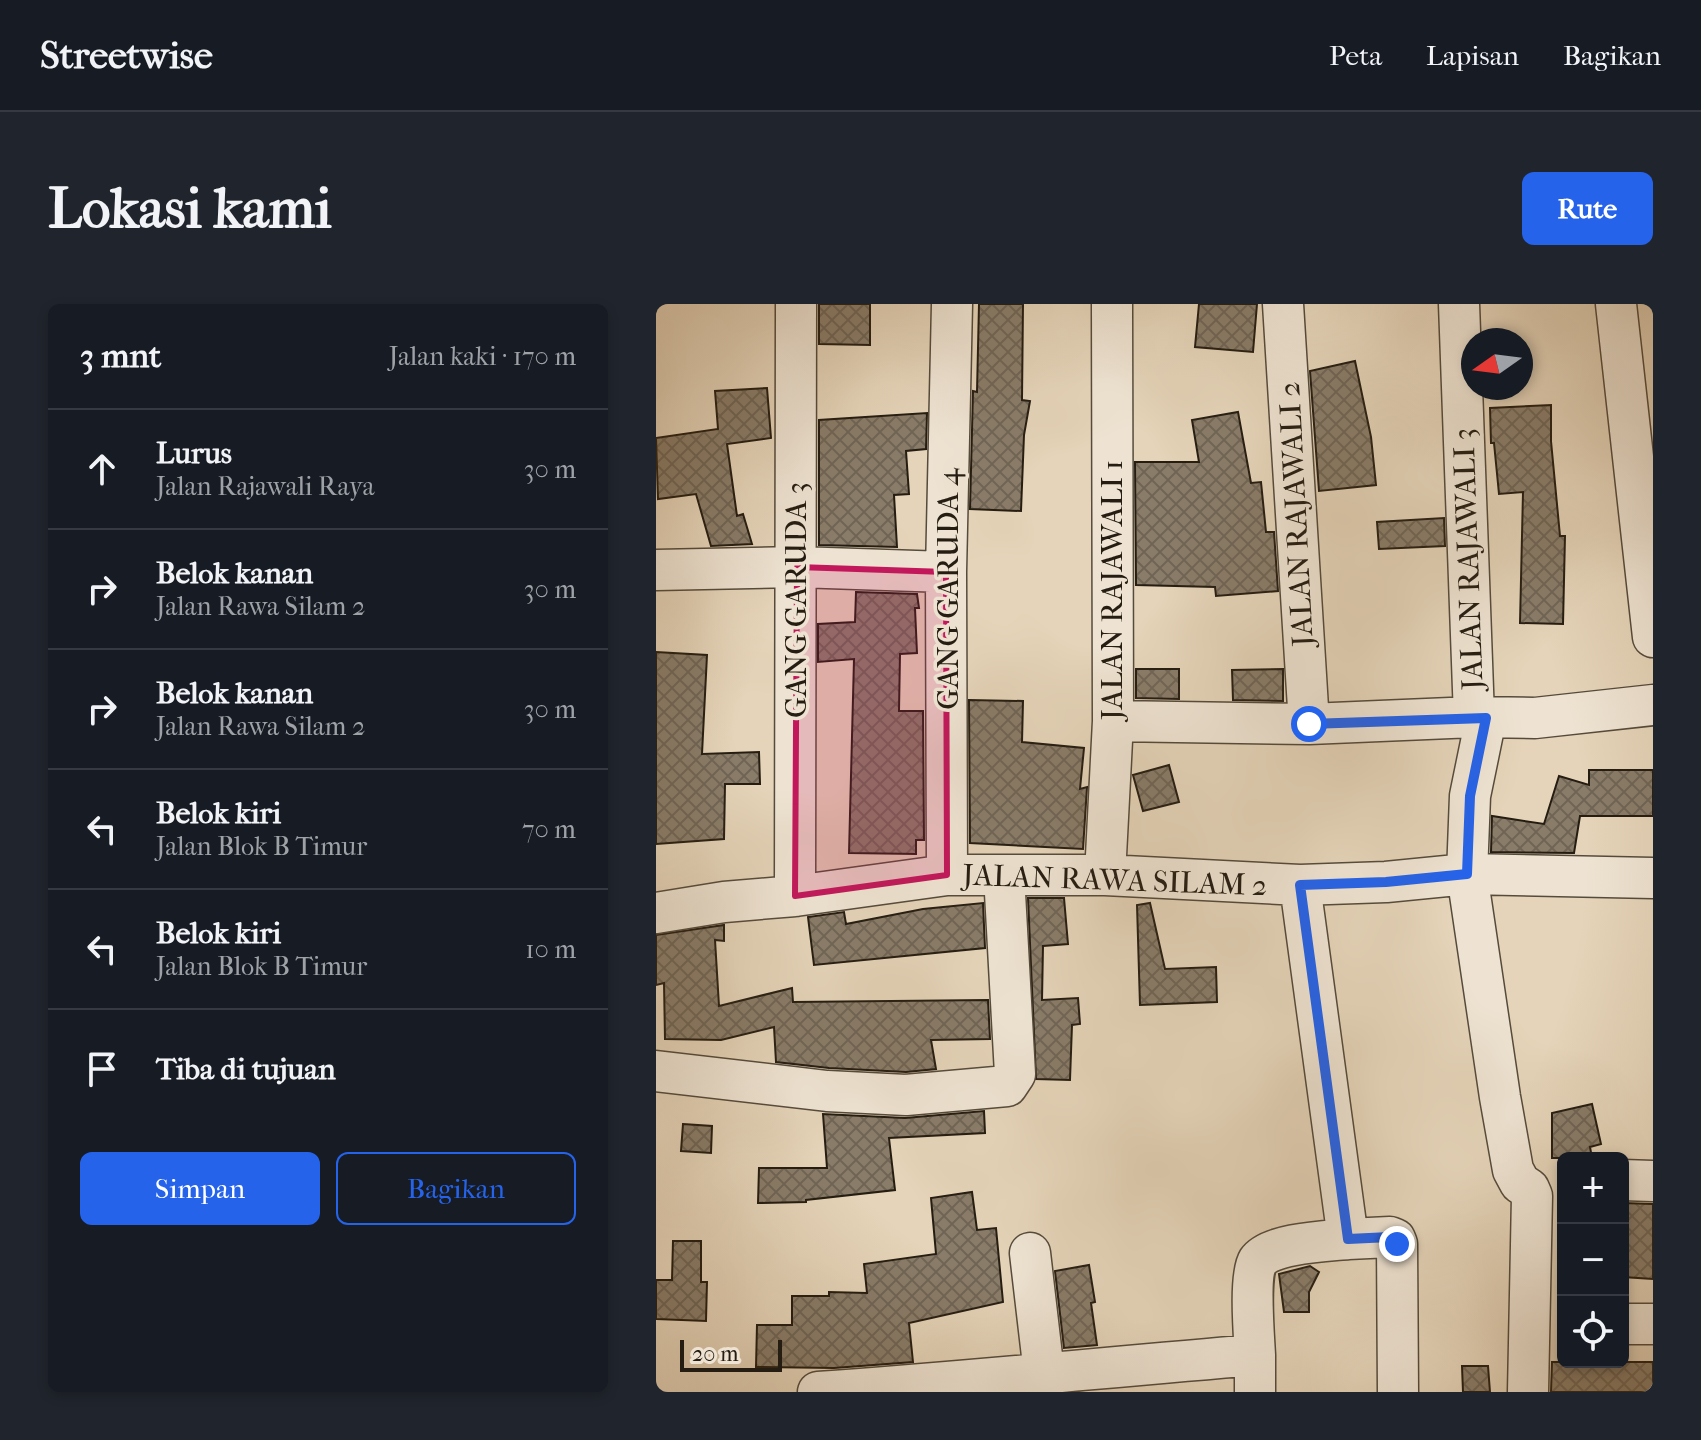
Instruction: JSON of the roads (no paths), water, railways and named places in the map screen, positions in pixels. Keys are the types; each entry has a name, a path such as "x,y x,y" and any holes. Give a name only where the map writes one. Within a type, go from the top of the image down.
{"street":[{"name":"GANG GARUDA 3","path":"795,896 796,304"},
{"name":"GANG GARUDA 4","path":"947,875 946,572 952,304"},
{"name":"JALAN RAJAWALI 1","path":"1105,875 1113,721 1112,304"},
{"name":"JALAN RAJAWALI 2","path":"1283,304 1309,724"},
{"name":"JALAN RAJAWALI 3","path":"1459,304 1480,718"},
{"path":"1616,304 1653,637"},
{"path":"656,570 797,567 946,572"},
{"path":"1113,721 1309,724 1535,718 1653,705"},
{"path":"1480,718 1470,796 1467,874 1513,1170 1532,1196 1546,1324 1528,1392"},
{"name":"JALAN RAWA SILAM 2","path":"656,913 947,875 1105,875 1300,885 1386,882 1467,874 1653,878"},
{"path":"656,1071 827,1091 906,1095 1007,1086 1015,1074 1004,875"},
{"path":"1300,885 1348,1239"},
{"path":"1629,1180 1653,1181"},
{"path":"818,1392 968,1382 1044,1373 1102,1380 1255,1374 1253,1322 1258,1261 1273,1251 1311,1242 1390,1237 1397,1244 1398,1392"},
{"path":"1030,1253 1044,1373"},
{"path":"1629,1324 1653,1324"}]}
